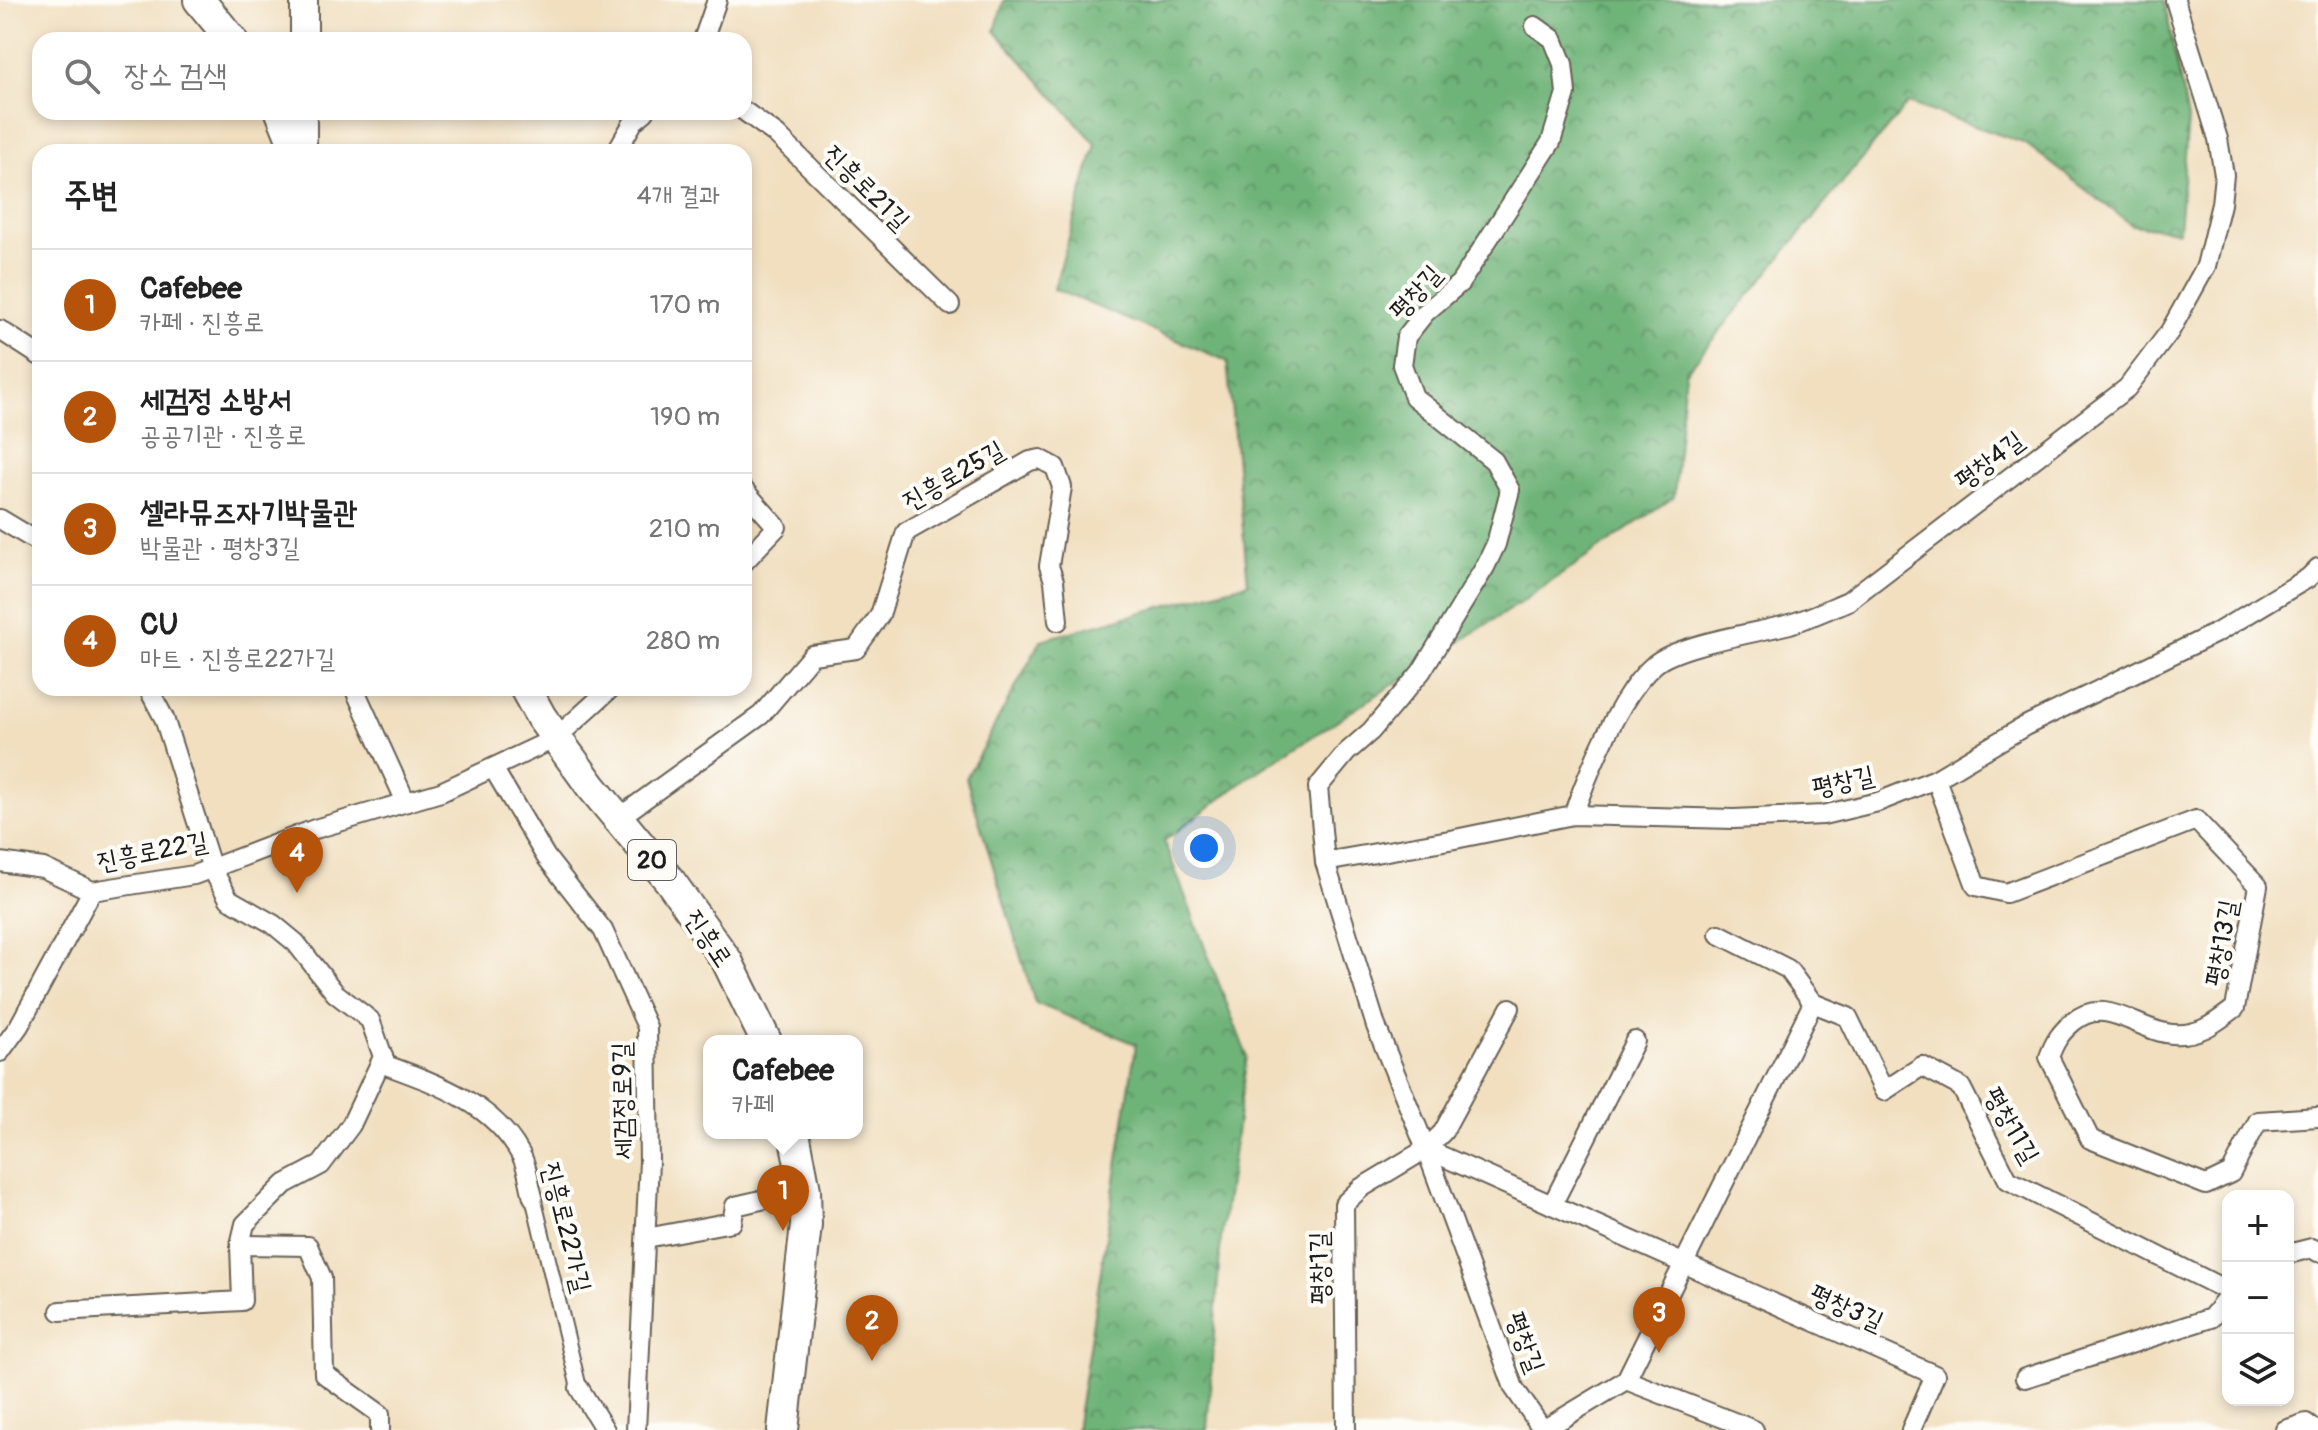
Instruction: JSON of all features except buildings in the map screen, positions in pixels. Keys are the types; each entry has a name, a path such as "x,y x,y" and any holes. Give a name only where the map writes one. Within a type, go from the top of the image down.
{"main road":[{"path":"304,0 304,32"},
{"path":"205,2 226,32"},
{"path":"285,120 296,144"},
{"path":"301,144 302,120"},
{"name":"진흥로","path":"530,696 556,738 617,819 670,881 727,961 763,1035"},
{"path":"783,1430 806,1225 805,1190 795,1139"}],"street":[{"path":"706,32 717,0"},
{"name":"평창4길","path":"1573,815 1583,786 1614,721 1655,664 1677,652 1794,623 1848,601 2127,388 2170,331 2206,266 2221,204 2224,175 2218,139 2175,0"},
{"name":"평창길","path":"1535,26 1553,39 1563,64 1566,93 1551,142 1460,283 1425,313 1406,337 1402,365 1414,397 1494,461 1510,490 1496,544 1421,672 1318,787 1325,862 1376,1026 1426,1149 1514,1388 1543,1430"},
{"name":"진흥로21길","path":"752,117 777,135 950,305"},
{"path":"621,144 635,120"},
{"path":"0,330 32,351"},
{"name":"진흥로25길","path":"617,819 761,715 812,655 856,649 880,615 906,532 1030,461 1040,459 1055,467 1062,487 1049,566 1054,581 1058,621"},
{"path":"752,499 777,527 752,554"},
{"path":"0,519 32,538"},
{"name":"평창길","path":"1325,862 1573,815 1734,819 1823,815 1878,802 1936,779 2025,726 2218,632 2308,578 2318,568"},
{"path":"60,1311 242,1301 240,1245 245,1224 285,1184 321,1165 351,1125 383,1057 370,1020 335,993 296,943 273,924 229,899 212,869 164,718 152,696"},
{"path":"358,696 406,802"},
{"name":"진흥로22길","path":"0,862 43,868 92,891 194,875 315,829 441,792 556,738 602,696"},
{"name":"세검정로9길","path":"493,768 546,857 603,930 647,1027 649,1161 636,1430"},
{"name":"평창13길","path":"1936,779 1976,886 2006,893 2196,820 2258,886 2235,1008 2205,1030 2172,1034 2105,1010 2082,1014 2056,1036 2049,1057 2090,1139 2206,1185 2231,1173 2258,1121 2318,1117"},
{"path":"0,1052 19,1026 92,891"},
{"name":"평창11길","path":"1719,934 1788,969 1813,1003 1848,1017 1884,1091 1922,1066 1961,1087 2008,1180 2222,1291"},
{"path":"1543,1430 1626,1380 1813,1003"},
{"path":"1426,1149 1443,1132 1510,1008"},
{"path":"1552,1205 1635,1041"},
{"name":"진흥로22가길","path":"383,1057 386,1065 446,1087 489,1114 522,1156 579,1388 605,1430"},
{"name":"평창3길","path":"1426,1149 1935,1375 1911,1430"},
{"name":"평창1길","path":"1346,1430 1344,1204 1361,1188 1426,1149"},
{"path":"646,1238 732,1222 735,1206 805,1190"},
{"path":"240,1245 308,1246 322,1278 324,1374 380,1414 380,1430"},
{"path":"2294,1252 2312,1248 2318,1252"},
{"name":"평창11길","path":"2025,1378 2211,1318 2222,1302"},
{"path":"1626,1380 1754,1430"},
{"path":"2285,1430 2306,1423 2315,1430"}],"green space":[{"path":"1004,0 2164,0 2188,119 2179,231 2132,225 2026,144 1908,103 1685,373 1674,497 1523,601 1251,776 1164,841 1247,1056 1221,1239 1207,1430 1076,1430 1136,1044 1035,1003 966,778 1041,640 1248,583 1227,361 1054,289 1096,144 995,31"}],"place":[{"name":"CU","path":"297,893"},
{"name":"Cafebee","path":"783,1231"},
{"name":"셀라뮤즈자기박물관","path":"1659,1353"},
{"name":"세검정 소방서","path":"872,1361"}]}
